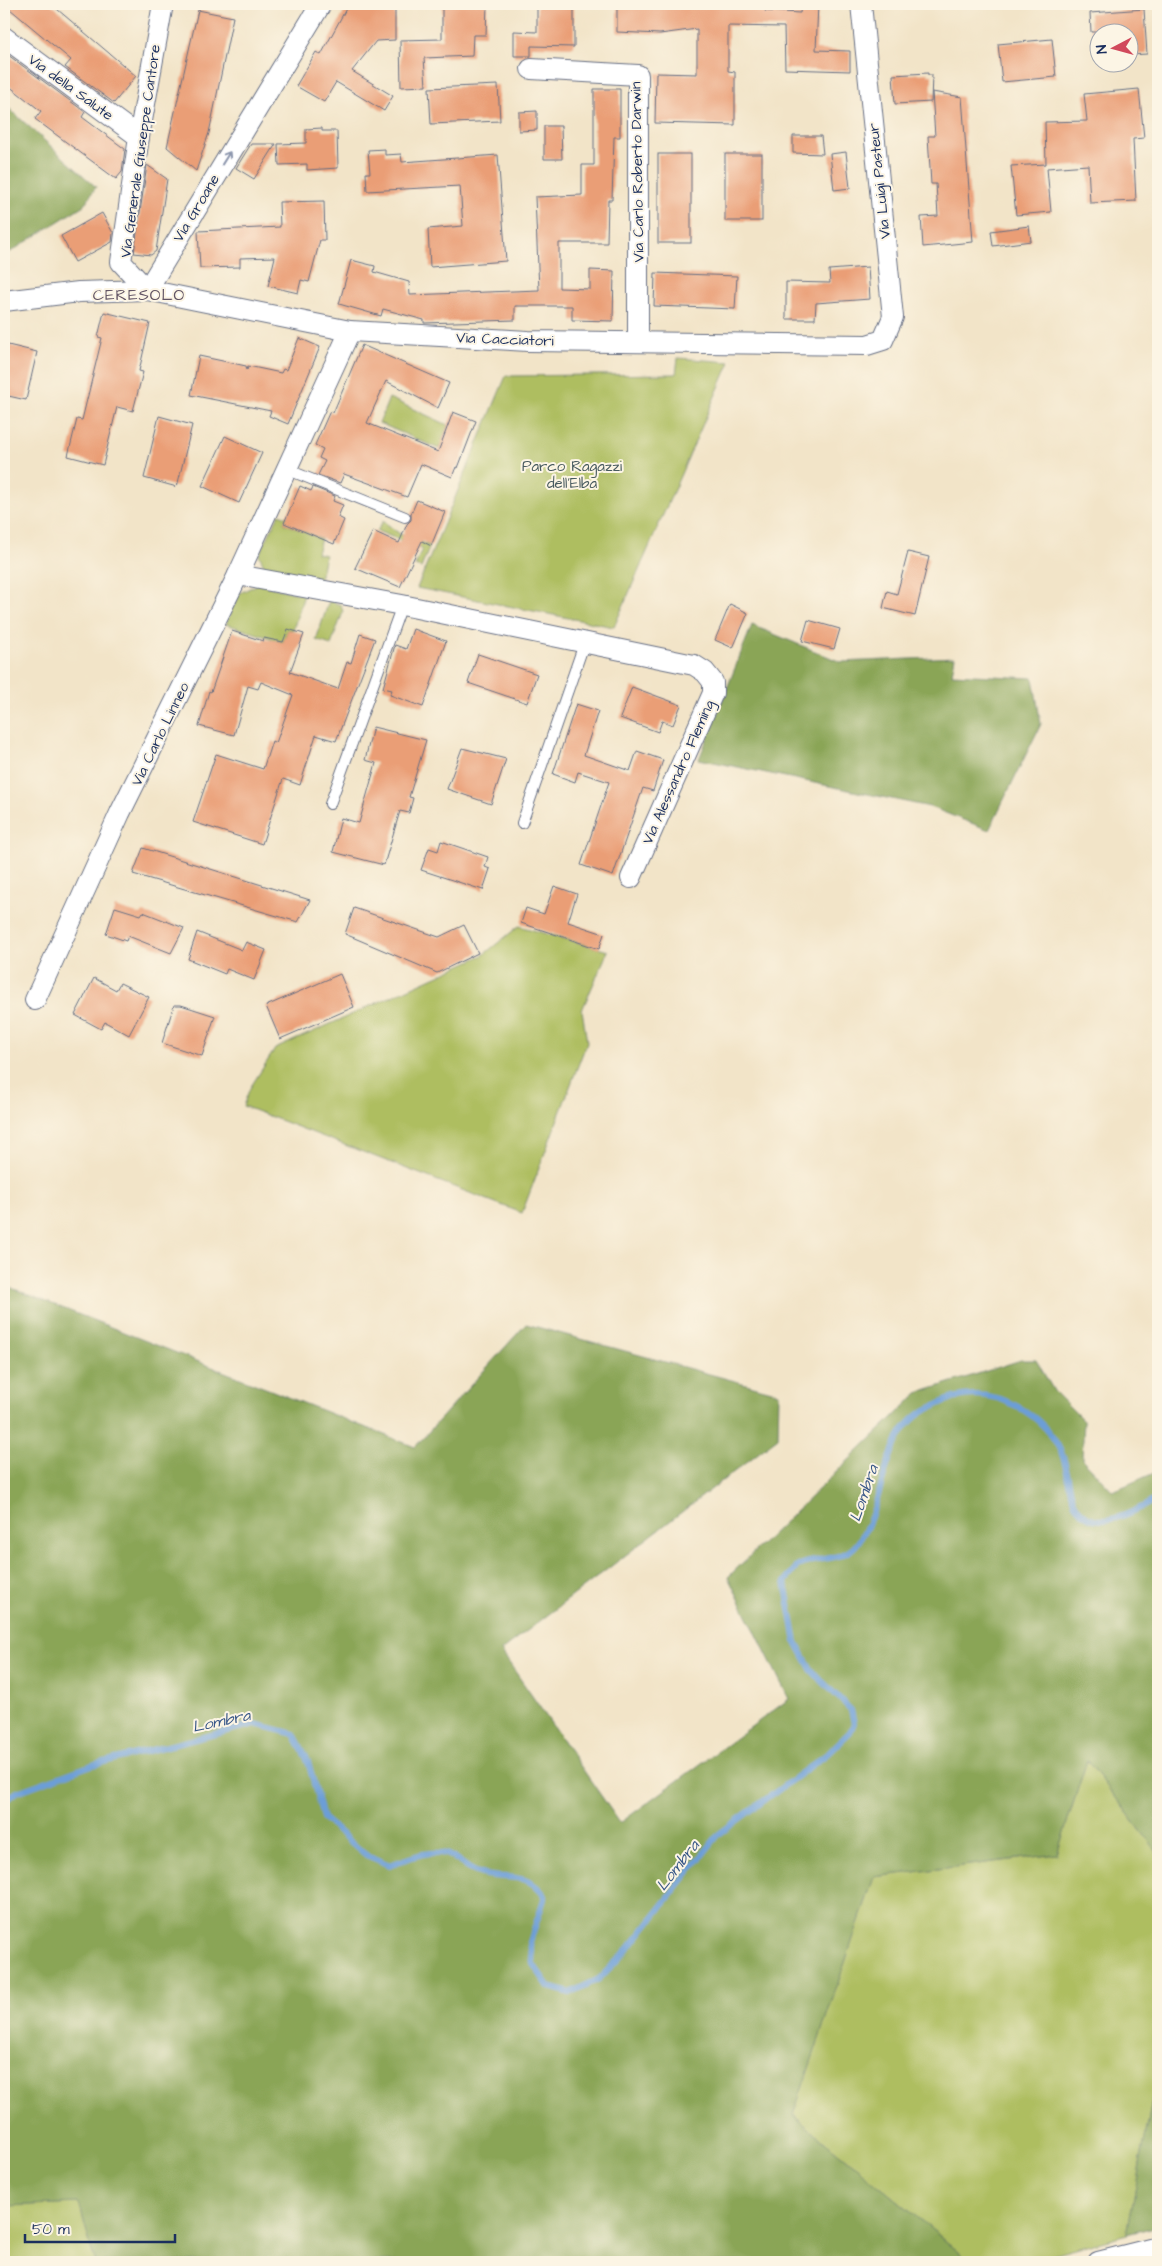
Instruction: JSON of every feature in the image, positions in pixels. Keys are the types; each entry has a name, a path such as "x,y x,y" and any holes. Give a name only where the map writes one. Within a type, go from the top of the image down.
{"street":[{"name":"Via Generale Giuseppe Cantore","path":"147,290 122,262 139,138 163,4"},
{"name":"Via Groane","path":"147,290 322,4"},
{"name":"Via Luigi Pasteur","path":"861,4 893,317 883,340 867,345"},
{"name":"Via della Salute","path":"4,37 139,138"},
{"name":"Via Carlo Roberto Darwin","path":"531,68 638,75 638,342"},
{"path":"4,301 80,292 147,290"},
{"name":"Via Cacciatori","path":"147,290 350,331 528,341 867,345"},
{"name":"Via Carlo Linneo","path":"35,1000 120,813 238,575 350,331"},
{"name":"Via Alessandro Fleming","path":"238,575 402,605 584,644 694,665 705,672 713,682 713,693 631,878"},
{"path":"1098,2262 1158,2246"}],"lane":[{"path":"286,469 405,518"},
{"path":"330,804 402,605"},
{"path":"522,823 584,644"}],"green space":[{"path":"4,104 96,187 84,205 4,256"},
{"name":"Parco Ragazzi dell'Elba","path":"678,358 730,362 614,627 417,588 506,376 676,374"},
{"path":"389,398 448,425 439,449 379,423"},
{"path":"279,514 287,517 284,523 321,539 317,553 325,555 320,579 265,567 259,555"},
{"path":"383,521 400,534 430,546 421,568 415,566 422,549 377,531"},
{"path":"258,584 304,595 293,630 288,629 283,642 226,624 238,594"},
{"path":"329,601 341,605 343,612 331,645 316,640"},
{"path":"752,625 841,662 955,657 952,674 1033,678 1041,724 989,830 930,807 699,759"},
{"path":"519,926 608,951 582,1010 587,1042 522,1213 243,1106 250,1088 275,1049 483,955"},
{"path":"4,1285 415,1447 526,1324 779,1393 778,1438 501,1651 620,1823 789,1699 728,1577 918,1393 1021,1360 1036,1360 1054,1391 1084,1421 1082,1459 1113,1491 1154,1473 1158,1469 1158,1853 1087,1760 1057,1854 874,1877 793,2115 971,2262 95,2262 79,2203 4,2206"},
{"path":"1087,1760 1158,1853 1158,2069 1127,2234 1024,2262 971,2262 793,2115 874,1877 1057,1854"},
{"path":"1158,2069 1158,2226 1127,2234"},
{"path":"79,2203 95,2262 4,2262 4,2206"}],"building":[{"path":"4,4 51,4 136,76 114,103 65,67 71,60"},
{"path":"442,4 487,4 486,35 473,35 472,56 424,58 426,86 401,87 400,40 442,39"},
{"path":"537,4 574,4 574,47 531,46 531,56 514,56 514,31 537,32"},
{"path":"617,4 765,4 765,11 800,13 801,4 818,4 816,50 850,51 850,71 785,69 784,27 728,26 728,71 735,72 735,125 655,123 656,73 697,74 697,29 660,34 617,32"},
{"path":"348,5 395,5 395,40 376,41 352,71 393,96 384,111 336,82 324,102 296,86 316,52 321,55"},
{"path":"1144,9 1147,54 1140,54 1140,22 1090,22 1090,13"},
{"path":"198,10 233,17 209,133 196,171 167,147"},
{"path":"1052,39 1056,77 1002,82 998,44"},
{"path":"4,52 85,112 82,117 125,149 122,172 116,179 35,119 41,111 4,82"},
{"path":"928,73 928,75 932,75 931,102 895,104 893,75"},
{"path":"498,85 500,121 431,124 429,88"},
{"path":"594,89 620,89 620,137 614,137 612,200 608,200 607,243 559,243 559,288 590,289 590,270 614,271 613,321 572,320 572,306 515,306 515,320 424,323 424,320 383,309 381,316 339,304 351,260 375,266 374,272 409,282 410,295 539,290 535,197 582,195 582,165 594,165"},
{"path":"1139,89 1144,138 1133,139 1136,201 1090,203 1088,165 1047,168 1051,212 1016,215 1011,166 1046,164 1045,122 1087,121 1084,94"},
{"path":"932,92 962,97 973,242 923,247 921,217 938,216 936,184 931,184 928,136 935,136"},
{"path":"537,111 537,130 519,131 519,112"},
{"path":"544,126 561,126 562,159 544,159"},
{"path":"322,128 322,131 337,131 338,168 307,170 307,164 279,165 278,144 306,143 306,129"},
{"path":"793,136 821,136 823,154 793,153"},
{"path":"251,144 276,144 254,179 236,168"},
{"path":"385,149 385,155 401,154 402,162 498,155 506,261 430,267 428,229 463,226 460,186 367,191 366,173 370,173 368,150"},
{"path":"846,152 850,188 834,190 830,154"},
{"path":"658,154 691,154 691,243 658,243"},
{"path":"725,154 762,154 762,221 725,221"},
{"path":"147,165 167,179 156,251 151,255 134,253"},
{"path":"324,201 325,240 320,240 309,282 301,280 298,293 268,286 275,257 240,258 240,267 200,268 198,231 280,227 279,202"},
{"path":"102,213 113,233 112,242 75,262 61,236"},
{"path":"1029,226 1031,241 993,246 991,231"},
{"path":"868,267 870,299 816,303 815,319 786,319 786,282 830,283 829,270"},
{"path":"655,273 737,276 735,309 654,306"},
{"path":"104,312 150,323 139,371 143,372 133,411 117,407 103,465 68,456 77,419 82,420 102,338 98,337"},
{"path":"299,338 320,347 288,424 269,416 271,411 191,395 199,356 246,366 247,370 248,366 281,373 283,369 286,370"},
{"path":"4,344 37,352 26,400 4,395"},
{"path":"362,345 449,383 438,408 386,381 367,423 438,452 453,412 476,421 458,468 456,467 452,477 421,464 407,497 344,474 340,483 318,475 325,461 319,458 323,449 315,445 330,411 333,413"},
{"path":"159,416 192,425 177,487 144,478"},
{"path":"225,436 262,453 239,503 202,486"},
{"path":"300,486 311,491 313,487 335,496 333,501 343,505 338,517 344,520 334,544 284,523"},
{"path":"417,500 445,512 431,546 422,541 400,587 355,568 373,531 399,543 407,524 411,520 411,514"},
{"path":"908,552 929,557 915,616 883,608 887,591 897,594"},
{"path":"730,604 748,613 733,648 715,640"},
{"path":"808,620 840,629 834,649 802,641"},
{"path":"288,629 304,634 290,672 338,689 347,662 351,663 360,634 375,639 336,741 316,735 300,785 283,779 262,844 193,822 216,754 263,769 272,741 276,743 293,695 261,682 258,689 248,686 234,735 199,726 209,691 211,692 232,631 263,641 264,638 283,642"},
{"path":"413,629 446,641 423,707 390,695 392,690 383,688 395,645 406,649"},
{"path":"478,654 537,674 527,703 468,683"},
{"path":"632,687 681,705 673,725 662,721 658,732 620,718"},
{"path":"576,704 598,711 584,755 630,771 637,751 663,760 653,791 643,788 613,876 581,865 609,782 578,772 575,782 553,774"},
{"path":"373,727 426,740 409,797 413,798 409,813 400,811 384,865 333,852 341,818 359,823 376,763 365,760"},
{"path":"462,748 506,759 491,804 447,789"},
{"path":"441,841 488,857 485,867 490,869 483,890 421,870 429,848 438,851"},
{"path":"143,848 310,900 298,922 133,874"},
{"path":"554,886 577,894 568,922 604,934 599,949 521,923 526,908 544,914"},
{"path":"115,907 141,915 143,912 184,928 171,953 128,936 126,941 106,934"},
{"path":"354,908 439,937 464,925 478,953 437,973 345,934"},
{"path":"197,932 242,950 246,942 266,950 254,980 227,969 225,974 188,959"},
{"path":"340,974 354,1007 280,1039 266,1006"},
{"path":"94,978 116,990 120,983 149,997 129,1035 105,1022 101,1029 75,1015"},
{"path":"174,1005 181,1005 215,1016 202,1056 162,1043"}],"waterway":[{"name":"Lombra","path":"4,1801 17,1792 92,1765 255,1724 294,1734 308,1761 323,1818 366,1855 390,1865 425,1854 446,1854 476,1872 485,1875 521,1879 538,1887 545,1896 530,1942 533,1964 549,1987 570,1993 599,1979 629,1948 719,1834 827,1754 850,1732 854,1723 851,1710 812,1671 796,1642 785,1582 798,1566 807,1562 844,1554 856,1545 866,1529 892,1451 901,1434 913,1419 930,1408 954,1398 970,1395 1002,1400 1017,1406 1031,1415 1053,1438 1063,1457 1072,1496 1079,1509 1088,1517 1099,1520 1124,1516 1158,1498"}],"district":[{"name":"CERESOLO","path":"139,294"}]}
